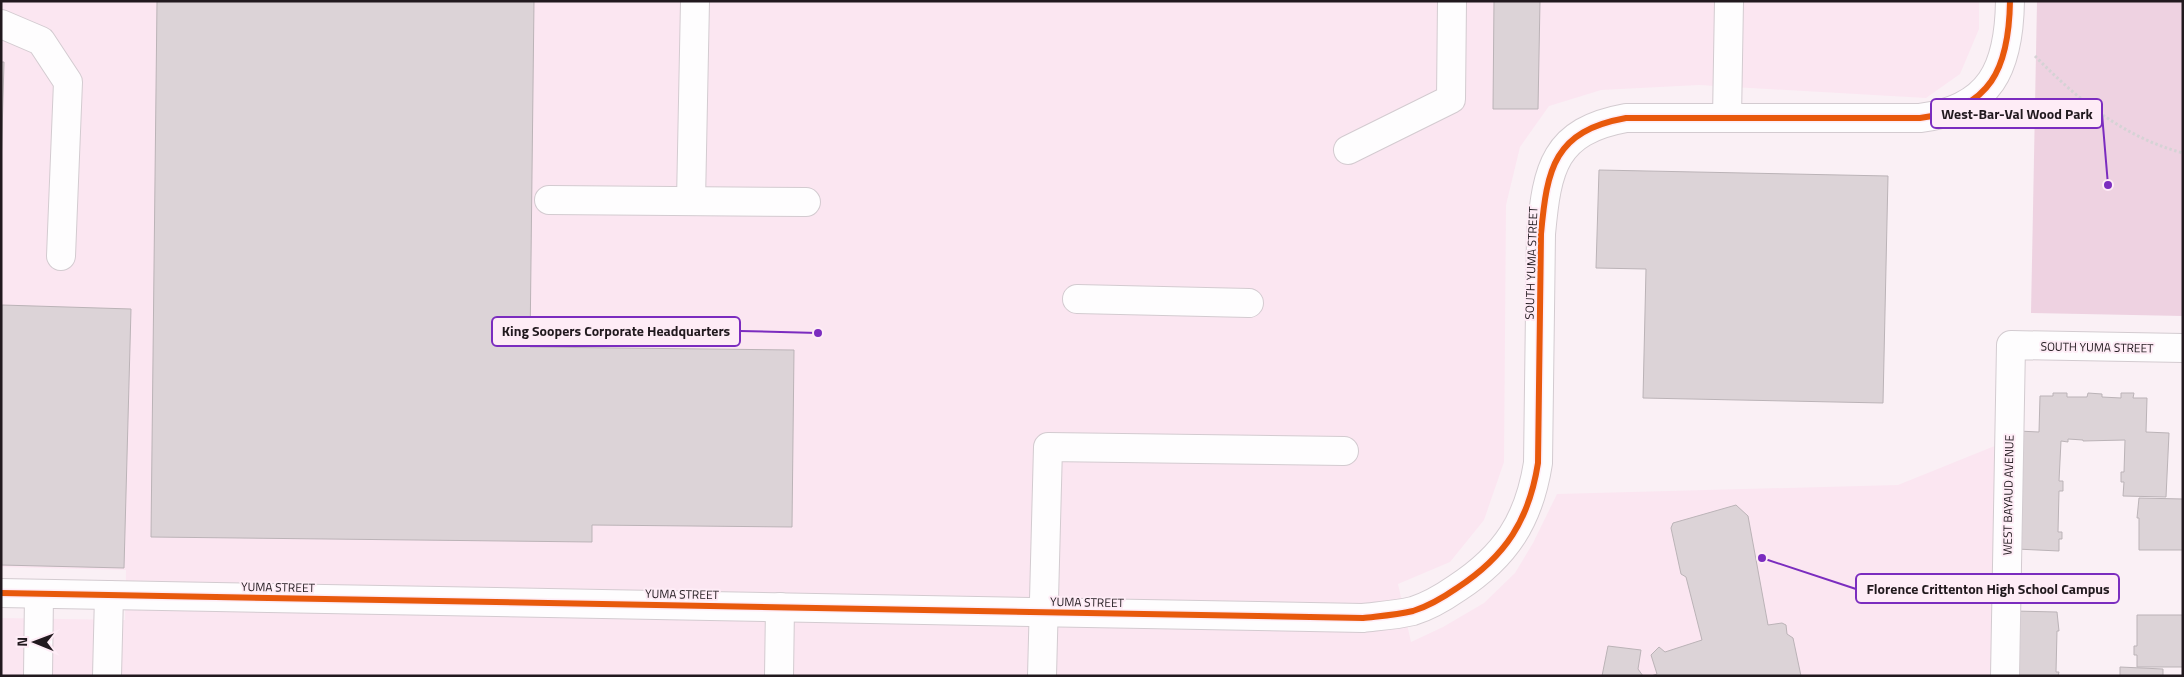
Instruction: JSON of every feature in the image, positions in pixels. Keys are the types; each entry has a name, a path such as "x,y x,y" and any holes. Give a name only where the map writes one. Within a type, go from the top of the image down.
{"street":[{"path":"691,201 695,1"},
{"path":"1348,150 1451,99 1452,1"},
{"path":"1727,118 1729,1"},
{"path":"2008,29 2010,1"},
{"path":"1,24 40,42 68,82 61,256"},
{"name":"SOUTH YUMA STREET","path":"1363,618 1389,616 1415,610 1441,598 1469,580 1489,562 1514,533 1526,512 1534,490 1538,463 1543,209 1550,177 1557,158 1568,143 1584,130 1603,122 1626,118 1920,118 1939,116 1957,110 1975,100 1999,66 2008,29"},
{"path":"549,200 806,202"},
{"path":"1077,299 1249,303"},
{"name":"SOUTH YUMA STREET","path":"2010,345 2183,348"},
{"name":"WEST BAYAUD AVENUE","path":"2005,676 2010,345"},
{"path":"1042,676 1048,447 1344,451"},
{"name":"YUMA STREET","path":"1,593 1363,618"},
{"path":"38,676 39,594"},
{"path":"108,676 109,595"},
{"path":"779,676 780,607"}],"path":[{"path":"2008,29 2061,82 2089,106 2118,126 2160,146 2183,153"}],"shaded area":[{"path":"1,1 1979,1 1979,29 1960,74 1926,98 1699,85 1601,90 1549,106 1520,147 1506,205 1504,462 1484,520 1450,562 1398,584 1411,642 1443,627 1484,603 1515,573 1533,543 1557,494 1898,485 2002,443 1997,676 1,676 1,618 125,620 126,570 1,567"},
{"path":"2037,1 2183,1 2183,316 2031,313"}],"building":[{"path":"157,1 534,1 530,347 794,350 792,527 592,525 592,542 151,537"},
{"path":"1494,1 1540,1 1538,109 1493,109"},
{"path":"1,62 4,62 1,170"},
{"path":"1599,170 1888,176 1883,403 1643,398 1646,269 1596,268"},
{"path":"2,305 131,309 124,568 1,565"},
{"path":"2053,393 2067,393 2067,397 2087,397 2088,393 2102,394 2102,397 2121,398 2121,393 2134,393 2133,398 2147,398 2146,432 2169,433 2166,497 2123,496 2124,482 2121,482 2121,472 2124,472 2125,440 2083,441 2068,439 2068,442 2061,441 2059,481 2063,481 2063,491 2059,491 2058,532 2062,532 2062,539 2059,539 2059,551 2016,549 2018,431 2039,432 2040,396 2053,396"},
{"path":"2139,498 2183,499 2183,550 2139,550 2139,518 2137,518"},
{"path":"1736,505 1748,516 1768,625 1782,623 1786,625 1787,634 1793,638 1801,676 1651,676 1657,674 1651,655 1659,647 1665,652 1702,640 1686,577 1681,574 1671,528 1673,523"},
{"path":"2014,611 2057,612 2059,631 2057,631 2056,672 2059,672 2058,676 2009,676"},
{"path":"2137,615 2183,615 2183,667 2137,667 2137,655 2134,655 2134,646 2137,646"},
{"path":"1608,646 1641,650 1638,669 1643,676 1602,676"},
{"path":"2120,667 2163,669 2163,676 2120,676"}],"cycle path":[{"path":"1,593 1363,618 1413,611 1447,595 1489,563 1512,535 1528,502 1538,463 1541,234 1543,211 1552,172 1559,156 1569,143 1583,132 1602,124 1626,118 1920,118 1944,113 1964,105 1979,95 1991,81 2000,65 2006,46 2010,1"}],"place":[{"name":"West-Bar-Val Wood Park","path":"2108,185"},
{"name":"King Soopers Corporate Headquarters","path":"818,333"},
{"name":"Florence Crittenton High School Campus","path":"1762,558"}]}
